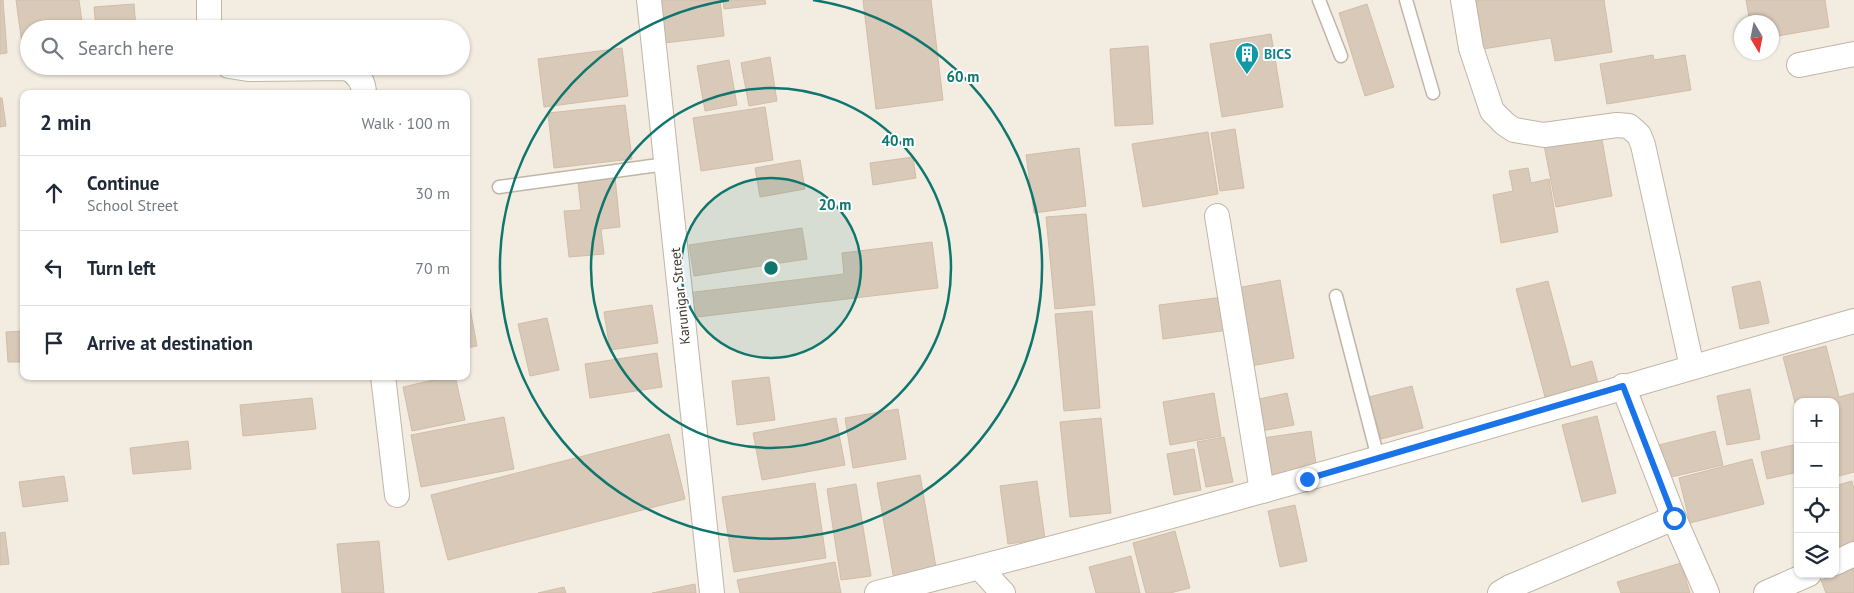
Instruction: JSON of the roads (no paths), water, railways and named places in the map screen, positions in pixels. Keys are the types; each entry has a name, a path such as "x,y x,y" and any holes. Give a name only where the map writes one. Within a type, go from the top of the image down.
{"street":[{"path":"209,0 209,20"},
{"name":"Karunigar Street","path":"649,0 712,593"},
{"path":"1463,0 1471,48 1492,112 1506,124 1514,130 1544,135 1623,125 1630,126 1639,135 1643,145 1692,367"},
{"path":"1799,65 1854,54"},
{"path":"357,75 364,90"},
{"path":"1217,216 1262,491"},
{"path":"877,593 980,568 1262,491 1854,321"},
{"path":"383,380 397,495"},
{"path":"1623,386 1674,518 1707,593"},
{"path":"1500,593 1510,587 1674,518"},
{"path":"1839,561 1854,554"},
{"path":"980,568 1003,593"},
{"path":"1766,593 1800,578"}],"lane":[{"path":"1319,0 1341,56"},
{"path":"1406,0 1433,93"},
{"path":"499,187 666,164"},
{"path":"1336,296 1378,458"}],"place":[{"name":"BICS","path":"1247,75"}]}
